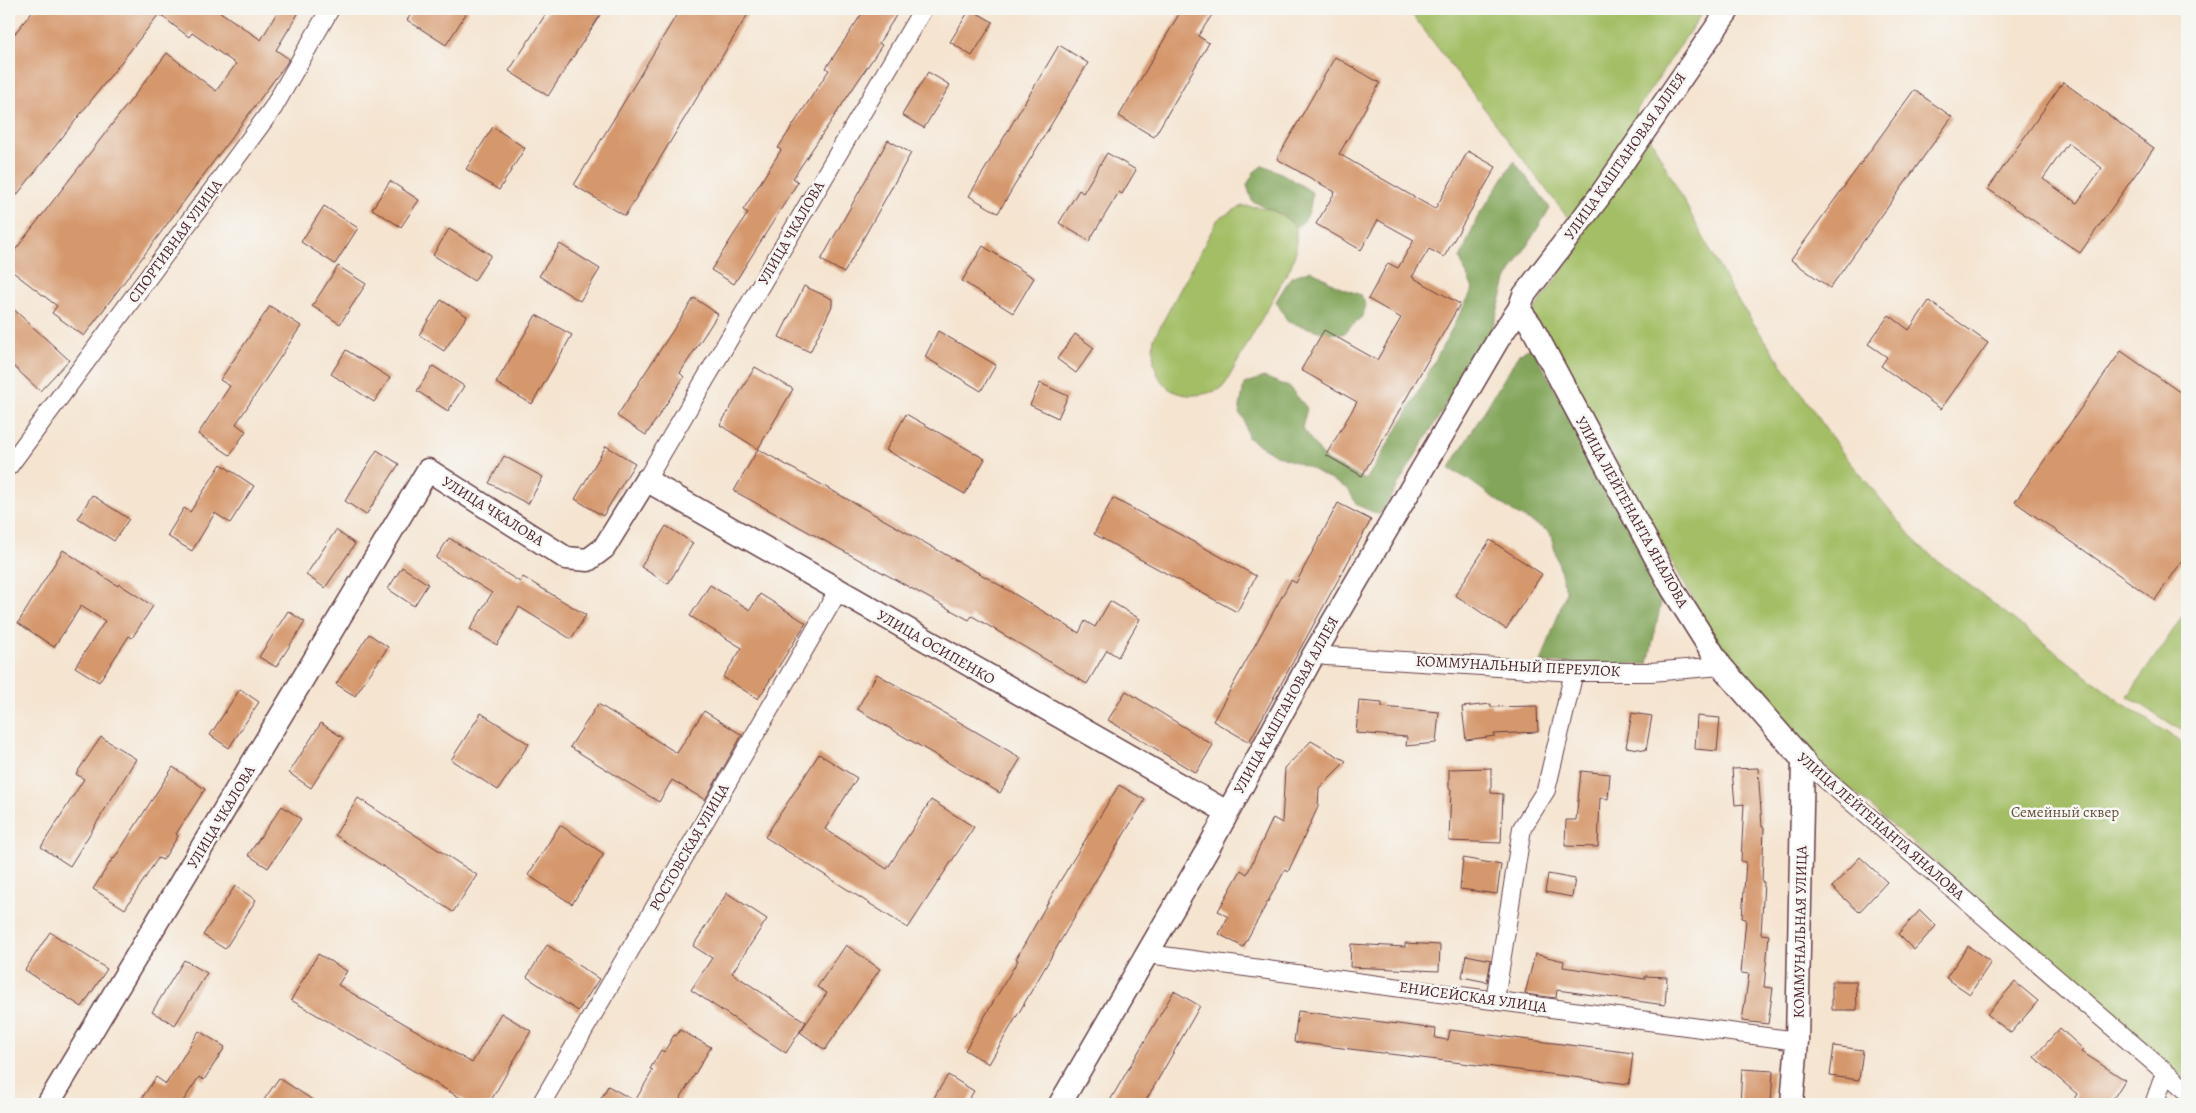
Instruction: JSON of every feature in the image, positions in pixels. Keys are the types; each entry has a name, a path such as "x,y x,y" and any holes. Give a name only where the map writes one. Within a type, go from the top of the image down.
{"street":[{"name":"СПОРТИВНАЯ УЛИЦА","path":"9,466 273,108 330,9"},
{"name":"УЛИЦА ЧКАЛОВА","path":"48,1104 428,470 566,558 588,560 604,548 646,480 923,9"},
{"name":"УЛИЦА КАШТАНОВАЯ АЛЛЕЯ","path":"1060,1104 1148,954 1314,654 1520,305 1524,295 1599,197 1729,9"},
{"name":"УЛИЦА ЛЕЙТЕНАНТА ЯНАЛОВА","path":"1520,305 1673,590 1722,666 1803,760 2163,1078 2187,1091"},
{"name":"УЛИЦА ОСИПЕНКО","path":"646,480 1227,812"},
{"name":"РОСТОВСКАЯ УЛИЦА","path":"541,1104 838,591"},
{"name":"КОММУНАЛЬНЫЙ ПЕРЕУЛОК","path":"1314,654 1574,672 1651,672 1722,666"},
{"path":"1495,1000 1522,828 1546,790 1574,672"},
{"name":"КОММУНАЛЬНАЯ УЛИЦА","path":"1792,1104 1797,1040 1803,760"},
{"name":"ЕНИСЕЙСКАЯ УЛИЦА","path":"1148,954 1797,1040"},
{"path":"2154,1104 2163,1078"}],"green space":[{"name":"Семейный сквер","path":"1408,9 1697,9 1702,13 1636,111 1734,295 1842,452 1920,547 2119,701 2187,746 2187,1081 1809,753 1712,633 1532,313 1584,239"},
{"path":"1514,161 1550,208 1506,280 1494,324 1380,515 1357,505 1348,489 1308,467 1276,455 1248,438 1244,419 1239,413 1244,384 1264,377 1289,387 1307,408 1302,428 1326,460 1366,480 1407,413 1473,289 1460,259 1477,218"},
{"path":"1263,165 1283,174 1312,192 1307,216 1296,227 1283,215 1252,201 1247,185 1254,172"},
{"path":"1242,206 1272,210 1296,227 1296,251 1291,266 1223,388 1192,395 1179,393 1169,388 1161,380 1156,369 1153,355 1154,338 1218,219"},
{"path":"1311,270 1341,288 1361,295 1366,306 1361,318 1343,334 1322,332 1288,322 1276,301 1291,277"},
{"path":"1532,347 1664,589 1648,664 1541,663 1566,592 1550,532 1513,512 1466,478 1449,469 1519,354"},
{"path":"2187,610 2187,734 2128,696"}],"building":[{"path":"34,9 216,9 261,40 279,9 301,9 276,50 289,59 286,64 84,336 52,313 57,306 9,269 9,258 167,53 216,91 236,64 192,33 189,37 159,14 9,205 9,41"},
{"path":"415,9 469,9 446,45 407,20"},
{"path":"549,9 604,9 548,96 509,71"},
{"path":"680,9 751,9 625,216 574,185"},
{"path":"865,9 900,9 879,43 882,45 793,178 798,182 734,284 711,270 748,213 743,210 781,150 778,148 829,70 826,68"},
{"path":"970,9 993,22 972,56 950,42"},
{"path":"1182,9 1216,9 1198,36 1209,43 1154,137 1119,116"},
{"path":"1059,45 1088,63 998,213 969,196"},
{"path":"1335,57 1380,83 1339,154 1435,209 1468,151 1496,167 1444,257 1429,249 1412,277 1460,304 1362,476 1326,455 1357,402 1301,370 1324,330 1377,360 1401,318 1368,299 1388,263 1398,268 1414,240 1378,220 1361,250 1316,224 1335,192 1277,159"},
{"path":"928,72 950,85 924,128 902,115"},
{"path":"2063,82 2154,148 2080,253 1988,189","holes":["2068,143 2102,168 2077,203 2043,179"]},
{"path":"1914,90 1952,117 1830,288 1791,260"},
{"path":"493,127 525,148 499,190 466,169"},
{"path":"888,140 911,153 844,273 821,260"},
{"path":"1107,153 1136,170 1122,194 1119,192 1089,241 1059,223 1079,190 1083,193"},
{"path":"390,181 419,200 401,227 372,209"},
{"path":"324,206 358,228 335,264 301,242"},
{"path":"449,229 491,255 474,281 433,255"},
{"path":"560,244 600,269 580,301 539,276"},
{"path":"983,246 1034,278 1013,313 962,281"},
{"path":"338,266 366,284 340,324 312,306"},
{"path":"804,286 832,299 832,306 810,352 779,337"},
{"path":"694,298 718,314 680,373 684,377 646,435 617,416"},
{"path":"441,300 467,316 444,351 419,335"},
{"path":"1929,301 1988,343 1941,409 1881,366 1887,357 1868,344 1889,315 1909,330"},
{"path":"9,305 69,360 40,391 9,362"},
{"path":"270,306 301,326 236,424 246,431 230,455 198,434 230,386 220,380"},
{"path":"536,315 572,335 532,404 496,383"},
{"path":"938,331 996,365 981,391 925,357"},
{"path":"1075,334 1094,348 1076,373 1057,359"},
{"path":"346,350 390,378 374,402 331,374"},
{"path":"2121,351 2187,397 2187,554 2155,600 2015,502"},
{"path":"433,366 464,386 448,411 417,391"},
{"path":"755,367 793,389 758,449 720,425"},
{"path":"1040,383 1068,396 1058,418 1030,405"},
{"path":"906,414 985,459 965,494 886,450"},
{"path":"606,446 635,463 603,516 575,499"},
{"path":"758,449 991,580 1079,633 1085,621 1095,627 1110,601 1140,619 1118,657 1107,650 1087,684 972,616 969,620 734,491"},
{"path":"377,450 399,464 366,515 345,501"},
{"path":"504,456 543,477 528,504 489,483"},
{"path":"221,464 254,486 230,523 215,513 192,551 167,536 184,508 190,512"},
{"path":"92,495 129,519 114,541 78,518"},
{"path":"1113,498 1256,576 1237,612 1094,534"},
{"path":"1338,503 1371,520 1249,742 1213,721 1291,580 1296,583"},
{"path":"666,526 693,543 668,584 641,567"},
{"path":"336,530 355,544 325,588 306,575"},
{"path":"449,538 520,582 523,577 586,615 571,639 519,607 497,645 470,629 492,593 436,558"},
{"path":"1490,540 1542,574 1506,629 1455,595"},
{"path":"63,550 118,586 119,584 153,606 132,638 129,636 99,682 75,667 105,621 81,606 54,647 18,623"},
{"path":"402,567 428,584 414,606 388,589"},
{"path":"710,585 750,610 760,594 806,623 758,699 723,677 742,648 690,616"},
{"path":"288,611 305,622 276,667 259,657"},
{"path":"369,634 388,647 355,696 336,684"},
{"path":"877,674 1021,758 1000,793 857,709"},
{"path":"240,689 259,702 229,748 210,735"},
{"path":"1126,691 1213,745 1196,773 1108,720"},
{"path":"1359,701 1382,703 1382,707 1439,712 1436,743 1406,746 1407,737 1356,733"},
{"path":"598,704 677,753 704,711 742,735 705,800 672,780 659,802 570,747"},
{"path":"1491,704 1491,707 1537,706 1538,732 1494,734 1495,736 1466,740 1462,707"},
{"path":"481,713 529,744 498,790 451,760"},
{"path":"1632,713 1652,716 1646,750 1626,747"},
{"path":"1697,716 1720,718 1717,751 1695,749"},
{"path":"321,723 343,738 311,788 289,773"},
{"path":"101,737 136,759 70,866 41,847 84,779 76,774"},
{"path":"1311,741 1346,761 1319,788 1318,807 1288,872 1285,870 1243,947 1219,934 1228,917 1218,911 1241,870 1247,874 1273,818 1282,823 1285,768"},
{"path":"819,754 857,778 825,829 887,869 931,800 974,827 908,928 765,837"},
{"path":"173,767 205,789 176,834 178,836 163,860 158,858 125,909 93,889"},
{"path":"1491,768 1491,793 1503,794 1501,843 1449,841 1451,789 1449,789 1449,769"},
{"path":"1758,768 1762,827 1764,827 1762,882 1764,882 1761,934 1769,935 1764,987 1773,988 1768,1024 1742,1021 1749,974 1741,973 1746,919 1742,918 1746,862 1741,861 1744,804 1735,805 1732,769"},
{"path":"1581,771 1610,774 1608,799 1600,798 1598,847 1565,846 1566,820 1576,820"},
{"path":"1119,785 1145,800 1097,878 989,1064 965,1050 1018,960 1016,959 1060,881"},
{"path":"358,798 477,875 453,912 335,835"},
{"path":"282,806 301,819 268,868 248,855"},
{"path":"560,825 604,854 572,904 528,875"},
{"path":"1860,857 1887,882 1859,912 1832,887"},
{"path":"1463,858 1501,865 1497,894 1460,889"},
{"path":"1548,874 1575,879 1572,897 1545,892"},
{"path":"235,886 256,900 225,949 203,935"},
{"path":"727,893 767,919 732,973 806,1022 786,1053 691,990 712,958 693,946"},
{"path":"1920,910 1936,926 1914,950 1898,934"},
{"path":"50,932 107,969 82,1007 25,970"},
{"path":"1405,943 1440,945 1439,971 1350,967 1351,944 1405,947"},
{"path":"547,945 599,979 578,1011 527,977"},
{"path":"846,945 880,969 825,1050 800,1032 827,993 817,987"},
{"path":"1968,946 1991,962 1970,994 1946,978"},
{"path":"318,954 347,971 338,985 472,1063 501,1013 531,1031 489,1104 471,1104 291,1000"},
{"path":"1535,954 1564,961 1563,967 1645,979 1645,976 1667,977 1665,1005 1557,990 1556,998 1525,994"},
{"path":"1466,955 1491,960 1487,982 1462,977"},
{"path":"184,960 207,973 175,1025 152,1012"},
{"path":"1832,981 1856,981 1857,1010 1832,1010"},
{"path":"2015,982 2038,1001 2011,1033 1987,1014"},
{"path":"1174,991 1200,1006 1144,1104 1108,1104"},
{"path":"1298,1011 1436,1029 1435,1038 1448,1040 1450,1030 1633,1053 1629,1084 1294,1042"},
{"path":"2060,1028 2084,1050 2082,1052 2125,1080 2110,1104 2082,1104 2074,1099 2077,1094 2034,1057"},
{"path":"680,1030 711,1047 677,1104 598,1104 608,1086 635,1101 653,1070 650,1069 661,1050 664,1052 674,1035 676,1036"},
{"path":"199,1031 225,1047 204,1080 199,1077 181,1104 138,1104 156,1077 166,1084"},
{"path":"1834,1046 1863,1050 1859,1080 1830,1076"},
{"path":"1742,1069 1773,1071 1771,1104 1740,1104"},
{"path":"948,1075 974,1091 966,1104 930,1104"},
{"path":"279,1078 319,1104 261,1104"}]}
